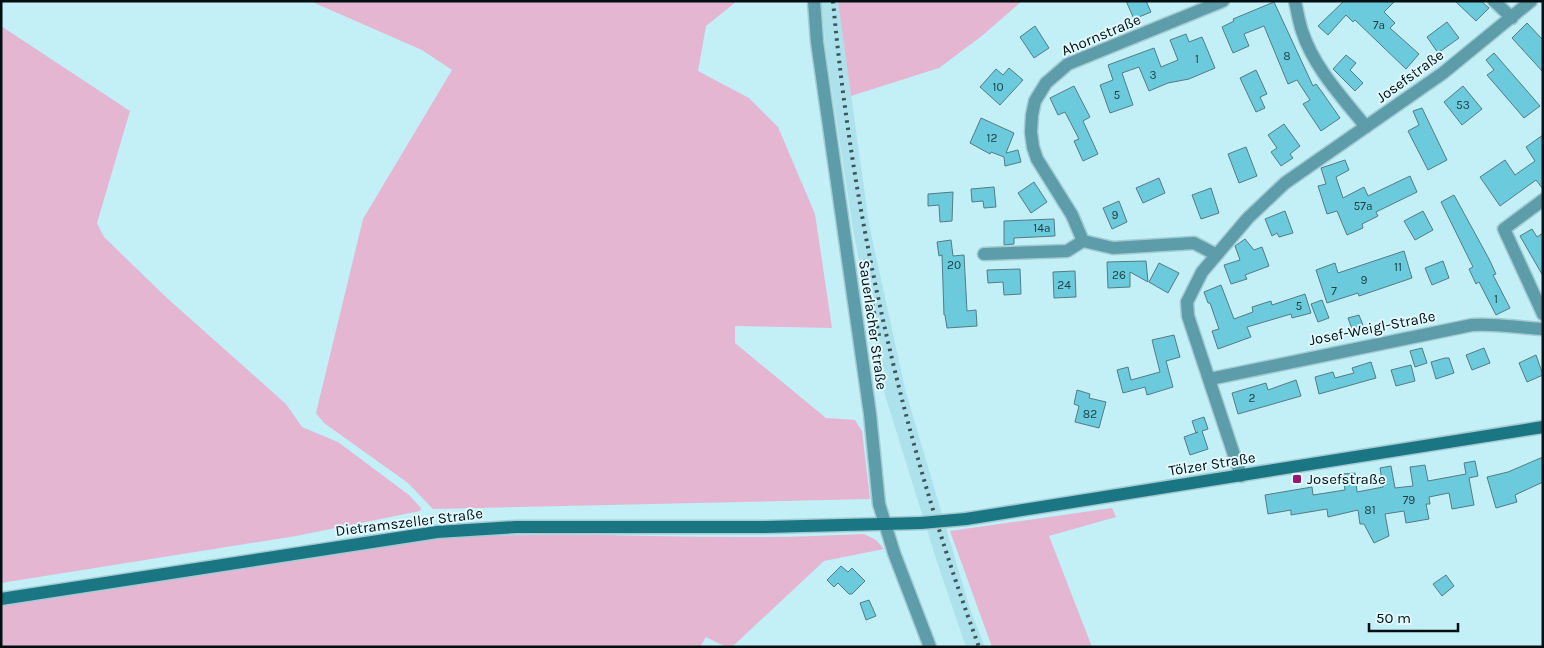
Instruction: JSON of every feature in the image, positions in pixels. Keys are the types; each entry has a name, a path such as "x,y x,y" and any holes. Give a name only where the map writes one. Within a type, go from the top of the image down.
{"main road":[{"name":"Tölzer Straße","path":"885,525 921,524 966,519 1543,427"},
{"name":"Dietramszeller Straße","path":"1,599 437,532 516,528 885,525"}],"street":[{"name":"Sauerlacher Straße","path":"814,1 818,52 870,414 879,504 930,647"},
{"name":"Ahornstraße","path":"1083,241 1072,215 1037,160 1033,147 1031,132 1032,115 1035,102 1046,83 1068,64 1223,1"},
{"path":"1295,1 1302,32 1312,54 1333,86 1366,127"},
{"path":"1494,1 1512,18"},
{"name":"Josefstraße","path":"1241,476 1188,316 1187,302 1202,272 1215,254 1248,218 1285,183 1443,73 1531,1"},
{"path":"1543,200 1504,228 1543,314"},
{"path":"984,254 1067,250 1083,241 1113,248 1194,243 1215,254"},
{"name":"Josef-Weigl-Straße","path":"1210,379 1472,324 1543,329"}],"shaded area":[{"path":"310,1 737,1 706,26 698,71 749,98 778,127 815,214 832,328 735,326 735,343 826,418 855,420 862,431 870,499 433,509 408,483 324,423 316,413 363,219 452,70 422,50"},
{"path":"821,1 838,1 869,224 905,389 970,609 985,647 966,647 937,562 885,395 853,229 826,52"},
{"path":"838,1 1022,1 983,35 939,68 851,96"},
{"path":"1,26 130,111 97,223 104,237 167,298 286,404 302,427 338,442 409,495 421,508 420,511 296,536 1,583"},
{"path":"1112,508 1116,517 1049,536 1092,647 992,647 950,531"},
{"path":"864,534 876,540 884,549 824,561 732,647 726,647 706,637 700,647 1,647 1,605 412,541 500,535 765,537"}],"building":[{"path":"1126,1 1146,1 1151,12 1134,19"},
{"path":"1344,1 1395,1 1384,12 1395,23 1390,28 1419,54 1406,69 1355,20 1353,22 1346,15 1328,35 1318,26"},
{"path":"1455,1 1481,1 1489,8 1476,21"},
{"path":"1274,2 1313,86 1316,84 1340,118 1321,131 1303,104 1310,100 1297,80 1288,84 1264,26 1244,34 1249,46 1233,53 1222,27 1234,21 1233,19"},
{"path":"1447,22 1459,38 1438,53 1427,37"},
{"path":"1527,23 1543,40 1543,72 1512,38"},
{"path":"1035,26 1049,48 1034,58 1020,37"},
{"path":"1186,34 1189,42 1202,37 1215,68 1189,79 1168,83 1149,91 1139,67 1122,73 1133,105 1110,113 1100,85 1113,80 1108,65 1154,48 1161,67 1178,60 1170,40"},
{"path":"1494,53 1540,106 1524,118 1487,75 1494,70 1486,60"},
{"path":"1346,55 1356,63 1350,70 1363,83 1355,91 1333,69"},
{"path":"1009,68 1023,80 1000,105 980,87 996,69 1003,75"},
{"path":"1256,70 1267,94 1260,97 1265,108 1256,112 1240,78"},
{"path":"1074,86 1090,117 1083,121 1098,154 1083,161 1074,141 1079,139 1065,112 1058,115 1050,98"},
{"path":"1463,86 1482,109 1462,125 1444,102"},
{"path":"1422,108 1447,160 1428,170 1408,131 1419,125 1413,111"},
{"path":"981,118 1014,133 1006,153 1018,150 1021,162 1005,166 1004,157 991,152 990,154 970,143"},
{"path":"1284,124 1300,146 1290,154 1293,158 1281,166 1271,152 1277,148 1268,135"},
{"path":"1543,135 1543,189 1536,180 1500,206 1480,177 1505,160 1515,175 1535,161 1526,147"},
{"path":"1246,147 1257,176 1239,183 1228,154"},
{"path":"1345,160 1349,170 1336,177 1343,198 1364,187 1368,196 1410,176 1417,192 1376,212 1378,216 1362,224 1363,228 1347,235 1337,211 1327,214 1318,186 1326,184 1321,168"},
{"path":"1159,178 1165,193 1143,203 1136,188"},
{"path":"1034,182 1047,202 1031,213 1018,193"},
{"path":"994,187 996,207 984,208 983,201 972,202 971,189"},
{"path":"1211,188 1219,213 1201,219 1192,195"},
{"path":"953,192 952,221 940,222 939,205 928,206 928,194"},
{"path":"1454,195 1489,259 1496,274 1493,275 1510,308 1496,315 1479,282 1476,284 1469,269 1473,267 1441,202"},
{"path":"1119,201 1127,222 1112,229 1103,208"},
{"path":"1285,211 1293,233 1279,237 1277,233 1272,236 1265,219"},
{"path":"1423,211 1433,230 1415,240 1404,221"},
{"path":"1054,219 1055,236 1014,238 1014,244 1004,245 1004,221"},
{"path":"1532,229 1537,237 1543,233 1543,276 1520,236"},
{"path":"1245,239 1254,250 1262,247 1269,266 1245,275 1247,279 1231,284 1224,265 1240,260 1235,246"},
{"path":"951,240 953,256 964,255 967,311 976,310 977,326 947,328 944,315 942,255 939,256 937,242"},
{"path":"1404,251 1412,278 1359,296 1358,293 1327,303 1316,270 1335,263 1338,273"},
{"path":"1146,261 1148,282 1130,272 1130,287 1108,288 1107,262"},
{"path":"1443,261 1449,278 1432,285 1425,268"},
{"path":"1159,263 1179,273 1168,293 1149,282"},
{"path":"1020,269 1021,294 1004,295 1003,282 988,283 987,270"},
{"path":"1075,271 1076,297 1054,298 1053,272"},
{"path":"1221,285 1234,319 1253,312 1252,307 1271,301 1272,305 1305,294 1311,313 1292,318 1291,314 1247,327 1251,337 1218,349 1212,331 1219,329 1204,292"},
{"path":"1322,300 1329,318 1318,322 1311,304"},
{"path":"1359,315 1364,328 1353,332 1348,318"},
{"path":"1174,335 1180,357 1166,361 1173,387 1147,395 1145,387 1123,393 1117,370 1128,367 1131,380 1160,372 1152,340"},
{"path":"1422,348 1427,363 1415,367 1410,351"},
{"path":"1484,348 1490,363 1472,370 1466,355"},
{"path":"1536,355 1543,375 1527,382 1519,363"},
{"path":"1449,358 1454,373 1436,379 1431,362"},
{"path":"1371,362 1376,378 1319,394 1315,377 1333,372 1335,378 1354,373 1352,368"},
{"path":"1411,365 1415,381 1396,386 1391,370"},
{"path":"1296,380 1301,396 1238,414 1232,393 1266,383 1268,390"},
{"path":"1077,390 1090,394 1089,398 1106,402 1099,428 1075,422 1079,406 1074,404"},
{"path":"1204,417 1208,429 1202,431 1208,449 1190,455 1184,437 1196,433 1192,421"},
{"path":"1543,457 1543,482 1515,495 1517,502 1496,508 1487,477 1508,472"},
{"path":"1475,461 1478,476 1469,478 1474,505 1452,509 1449,493 1429,497 1430,504 1426,504 1429,519 1406,523 1404,511 1385,514 1389,536 1374,543 1364,524 1360,524 1358,510 1328,517 1327,509 1291,515 1291,510 1268,514 1265,495 1312,487 1313,495 1345,490 1343,474 1355,473 1357,492 1383,487 1380,468 1391,466 1395,488 1413,486 1410,467 1425,465 1428,481 1466,474 1464,463"},
{"path":"841,566 848,572 852,568 865,581 852,594 849,594 838,583 834,587 827,580"},
{"path":"1446,575 1454,586 1442,596 1433,584"},
{"path":"869,600 876,616 866,620 860,603"}],"railway":[{"path":"833,1 854,166 885,329 927,490 979,647"},
{"path":"863,260 880,340"}],"place":[{"name":"Josefstraße","path":"1297,479"}]}
